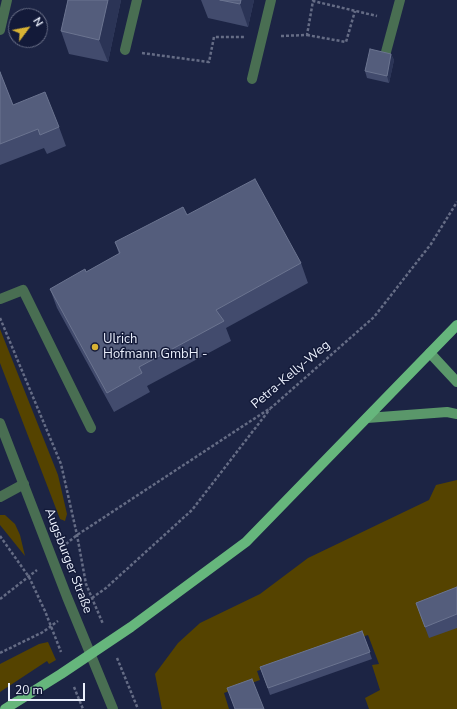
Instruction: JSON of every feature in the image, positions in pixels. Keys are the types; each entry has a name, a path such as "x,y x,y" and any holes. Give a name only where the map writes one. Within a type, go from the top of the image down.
{"main road":[{"path":"5,709 62,674 131,628 246,542 457,324"},
{"path":"430,353 457,382"},
{"path":"367,418 447,412 457,414"}],"street":[{"path":"0,30 7,0"},
{"path":"125,50 137,0"},
{"path":"252,79 270,0"},
{"path":"386,52 400,0"},
{"path":"0,299 23,290 91,428"},
{"name":"Augsburger Straße","path":"0,423 67,597 113,709"},
{"path":"0,497 24,484"}],"path":[{"path":"307,35 346,42 355,11"},
{"name":"Petra-Kelly-Weg","path":"77,535 272,407 374,318 431,244 457,202"},
{"path":"0,318 60,464 77,535 86,584"},
{"path":"106,588 192,510 272,407"},
{"path":"0,536 29,577 45,611"},
{"path":"0,599 29,577"},
{"path":"0,653 43,632"},
{"path":"131,693 138,709"}],"shaded area":[{"path":"0,329 58,475 67,514 65,521 60,519 0,363"},
{"path":"457,480 457,709 369,709 365,698 380,690 372,665 379,664 368,635 257,671 260,680 224,693 229,709 162,709 155,674 178,643 200,623 260,594 308,558 429,500 436,485"},
{"path":"0,515 5,515 15,524 20,535 25,556 0,525"},
{"path":"48,642 56,660 49,664 47,661 0,692 0,664 39,644"}],"building":[{"path":"68,0 108,0 99,40 61,31"},
{"path":"220,0 241,0 240,4"},
{"path":"370,49 391,54 387,76 365,71"},
{"path":"0,72 13,105 45,92 59,127 40,135 38,129 0,144"},
{"path":"255,179 301,263 216,310 224,321 139,367 142,373 107,393 50,289 85,269 86,272 120,253 115,242 183,207 187,215"},
{"path":"457,587 457,614 425,627 416,603"},
{"path":"362,631 370,652 268,688 260,667"},
{"path":"252,679 264,709 235,709 227,688"}],"place":[{"name":"Ulrich Hofmann GmbH -","path":"95,347"}]}
